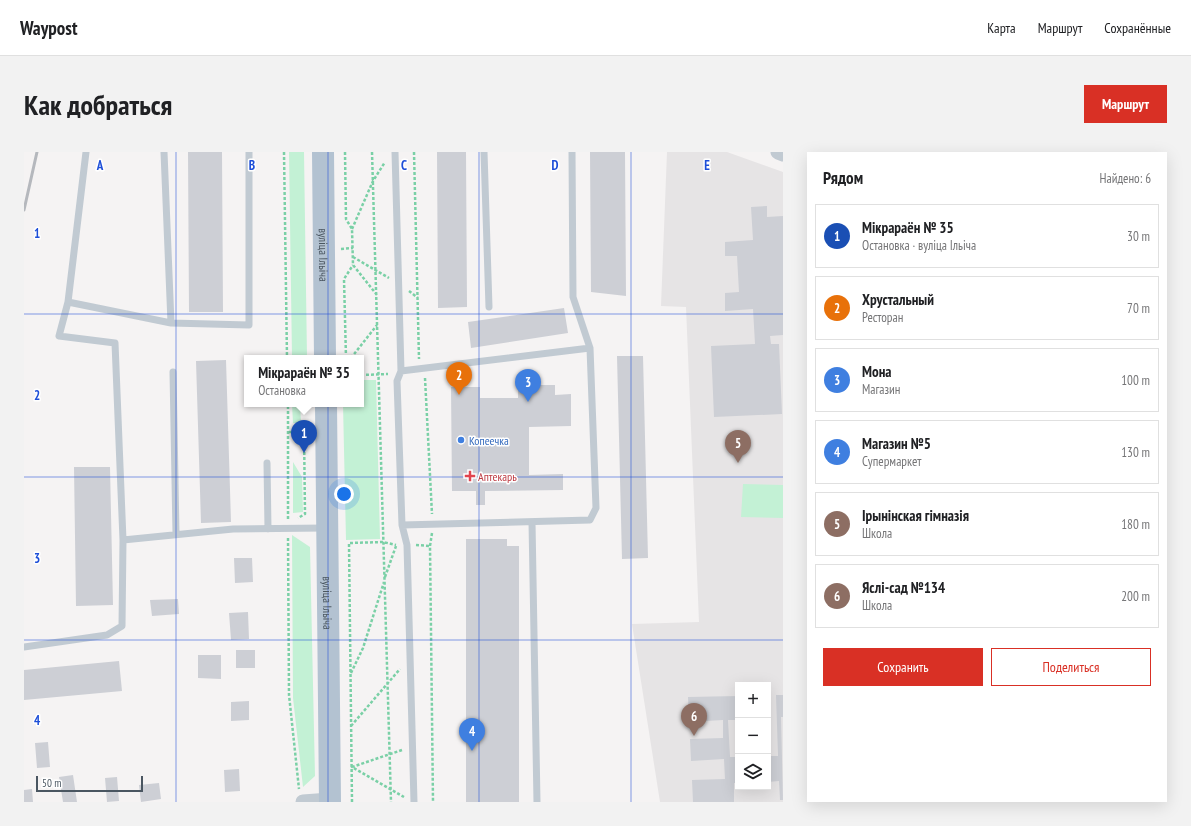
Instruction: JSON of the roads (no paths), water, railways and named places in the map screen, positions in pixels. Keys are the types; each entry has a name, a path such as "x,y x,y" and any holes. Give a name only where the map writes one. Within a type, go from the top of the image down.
{"main road":[{"name":"вуліца Ільіча","path":"323,152 325,355"},
{"name":"вуліца Ільіча","path":"326,407 330,801"}],"street":[{"path":"778,152 783,154"},
{"path":"303,802 330,801"}],"lane":[{"path":"24,647 107,635 122,626 123,540 115,343 59,336 68,302 86,152"},
{"path":"164,152 170,323"},
{"path":"68,302 170,323 249,325 249,152"},
{"path":"395,152 401,371 397,381 402,525 407,545 414,802"},
{"path":"484,152 489,307"},
{"path":"402,525 590,520 596,508 590,348 573,297 572,152"},
{"path":"401,371 590,348"},
{"path":"173,372 176,534"},
{"path":"267,464 268,529"},
{"path":"532,522 537,802"},
{"path":"123,540 176,534 288,528 327,528"}],"railway":[{"path":"24,210 37,152"}],"place":[{"name":"Хрустальный","path":"459,395"},
{"name":"Мона","path":"528,402"},
{"name":"Копеечка","path":"461,440"},
{"name":"Мікрараён № 35","path":"304,453"},
{"name":"Ірынінская гімназія","path":"738,463"},
{"name":"Аптекарь","path":"470,476"},
{"name":"Яслі-сад №134","path":"694,736"},
{"name":"Магазин №5","path":"472,751"}]}
